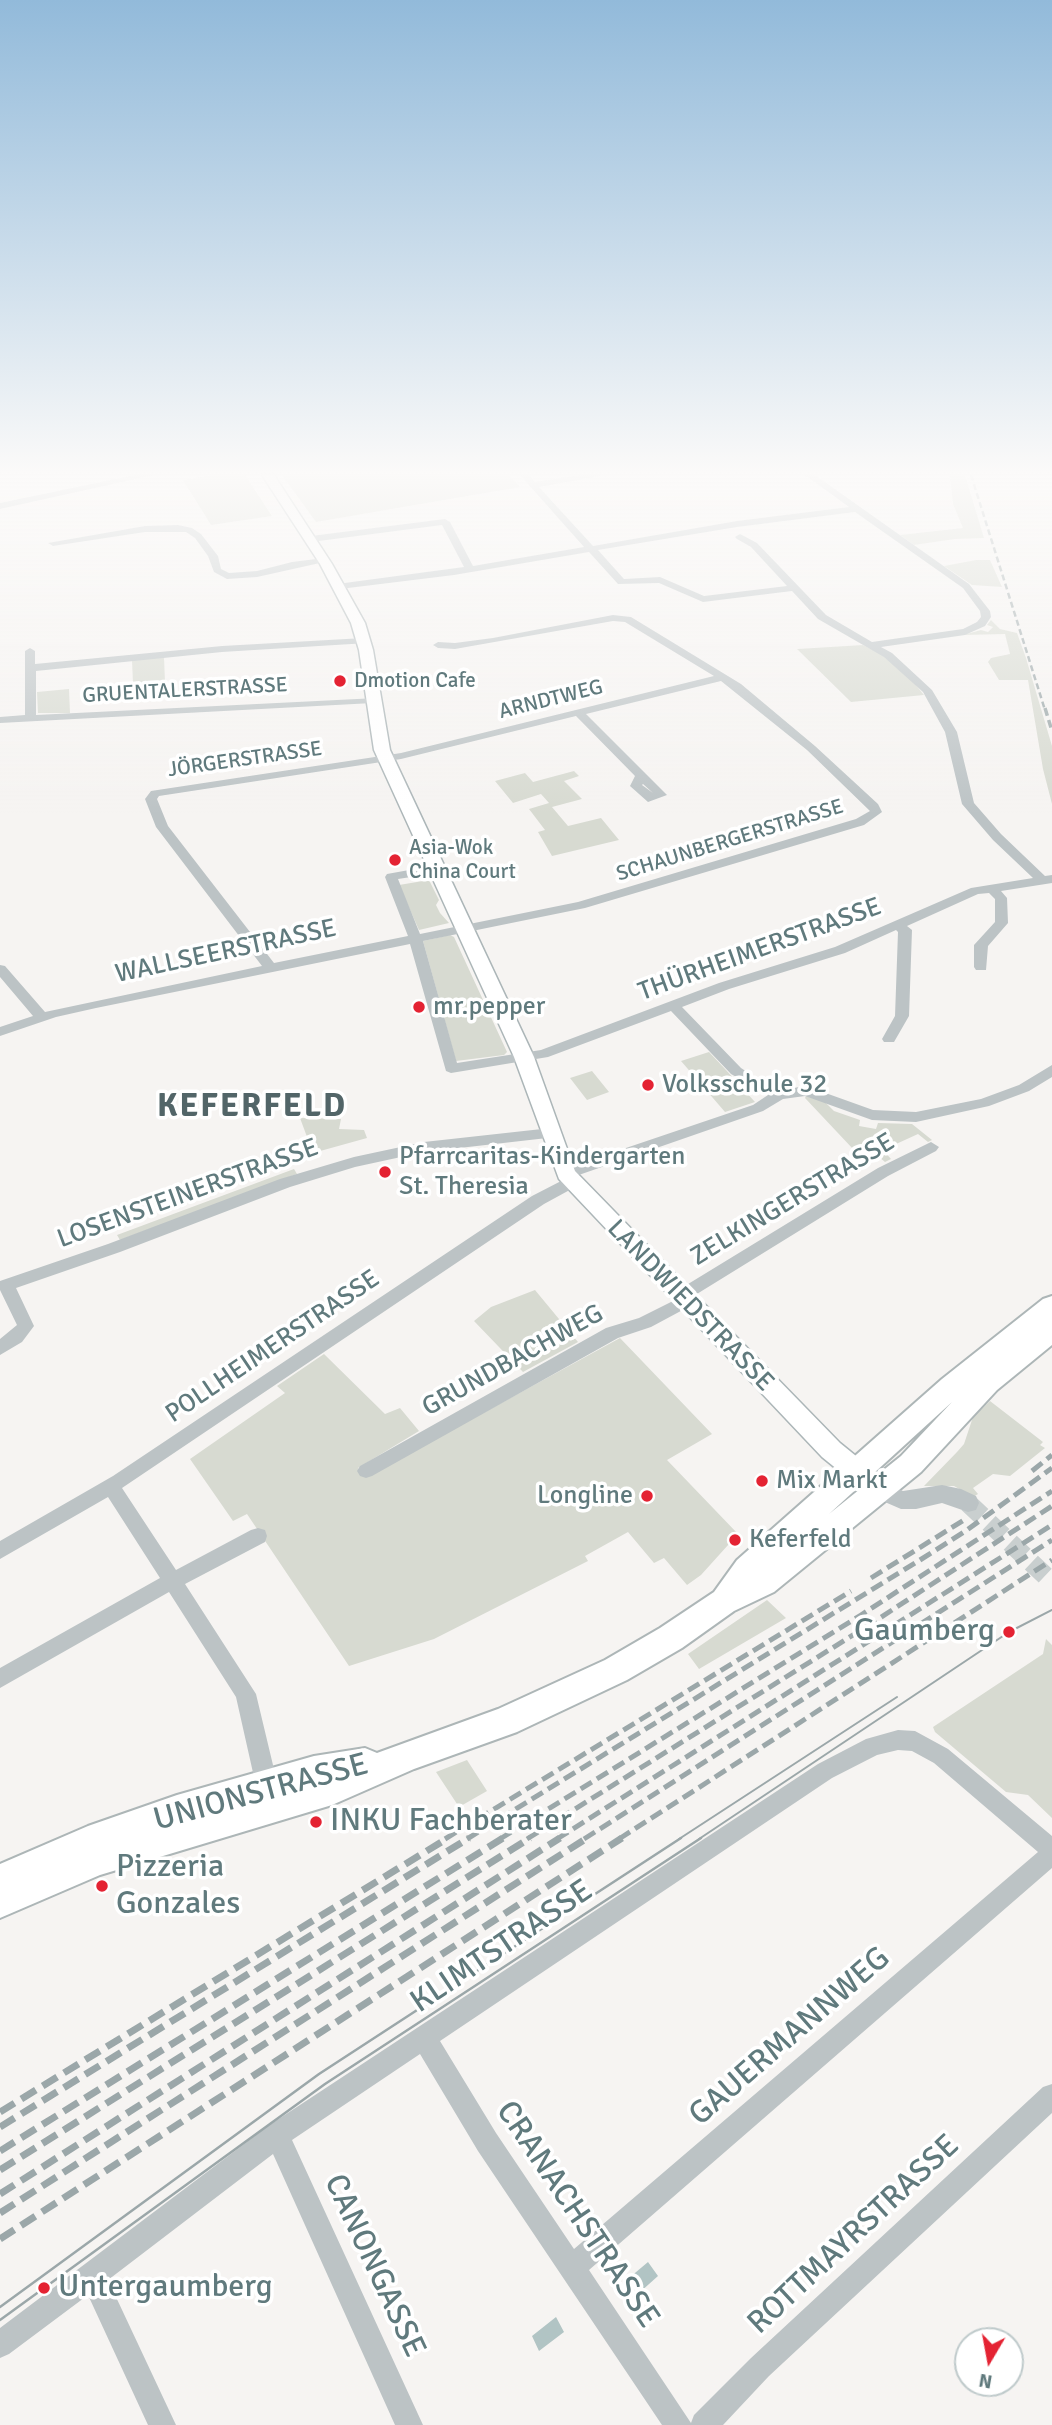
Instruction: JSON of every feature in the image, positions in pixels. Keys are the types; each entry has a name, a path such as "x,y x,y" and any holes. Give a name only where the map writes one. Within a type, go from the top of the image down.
{"main road":[{"name":"LANDWIEDSTRASSE","path":"341,588 358,623 363,641 380,741 386,759 524,1057 569,1178 831,1450 869,1481"},
{"path":"869,1481 963,1377 1052,1306"},
{"path":"869,1481 911,1464 987,1383 1052,1330"},
{"name":"UNIONSTRASSE","path":"0,1901 97,1859 320,1794 407,1756 482,1730 554,1700 652,1650 723,1602 763,1583 869,1481"},
{"name":"UNIONSTRASSE","path":"0,1881 88,1843 177,1811 314,1772 407,1756"}],"street":[{"path":"677,588 699,599 792,588"},
{"path":"793,588 829,622 903,666 932,696 946,719 955,743 968,804 997,837 1047,879"},
{"path":"870,645 964,632 977,627 986,617 985,611 967,588"},
{"name":"SCHAUNBERGERSTRASSE","path":"438,645 455,646 493,641 620,617 724,677 811,748 874,807 874,815 860,822 610,897 464,927"},
{"path":"30,667 222,649 363,641"},
{"path":"30,651 31,719"},
{"name":"ARNDTWEG","path":"386,759 724,677"},
{"name":"GRUENTALERSTRASSE","path":"0,720 373,700"},
{"path":"579,713 641,776"},
{"name":"JÖRGERSTRASSE","path":"270,967 169,837 158,819 151,797 161,791 386,759"},
{"path":"437,869 391,877 415,937 451,1068 524,1057"},
{"name":"THÜRHEIMERSTRASSE","path":"524,1057 543,1054 673,1005 840,950 961,897 991,888 1047,879"},
{"path":"981,967 981,945 1002,923 1001,898 991,888"},
{"path":"889,1039 902,1016 905,930 897,925"},
{"name":"WALLSEERSTRASSE","path":"0,1032 42,1017 464,927"},
{"path":"0,969 42,1017"},
{"path":"673,1005 736,1072 779,1095 806,1091 858,1112 887,1117 916,1117 1003,1097 1024,1088 1052,1070"},
{"name":"POLLHEIMERSTRASSE","path":"0,1551 111,1486 569,1178 758,1108 779,1095"},
{"name":"LOSENSTEINERSTRASSE","path":"0,1348 20,1334 26,1326 3,1281 114,1248 285,1183 345,1164 424,1147 551,1133"},
{"name":"ZELKINGERSTRASSE","path":"684,1298 883,1171 931,1147"},
{"name":"GRUNDBACHWEG","path":"366,1471 594,1343 645,1322 684,1298"},
{"path":"869,1481 901,1500 916,1500 942,1494 961,1498 968,1503"},
{"path":"111,1486 246,1694 267,1786"},
{"path":"0,1679 258,1536"},
{"name":"KLIMTSTRASSE","path":"0,2345 277,2135 425,2039 825,1770 873,1746 898,1740 915,1741 941,1756 1052,1852"},
{"name":"GAUERMANNWEG","path":"572,2268 1052,1852"},
{"name":"CRANACHSTRASSE","path":"425,2039 461,2102 678,2425"},
{"name":"ROTTMAYRSTRASSE","path":"704,2425 777,2351 1052,2096"},
{"name":"CANONGASSE","path":"277,2135 409,2425"},
{"path":"92,2275 162,2425"}],"shaded area":[{"path":"991,620 1000,629 1017,633 1026,658 1052,746 1052,804 1043,769 1028,680 999,680 988,662 991,658 1010,654 1005,634 963,635 981,630 988,632 993,627 987,625"},
{"path":"863,645 881,654 911,679 924,695 851,702 797,649"},
{"path":"164,657 165,682 133,684 132,660"},
{"path":"69,689 70,713 38,713 37,692"},
{"path":"574,771 579,776 564,781 582,799 552,807 568,826 601,818 619,840 552,856 538,832 545,830 529,809 549,803 541,794 513,803 495,781 525,773 533,782"},
{"path":"429,880 439,900 436,905 449,923 419,930 399,885"},
{"path":"450,935 454,937 507,1052 504,1055 456,1061 423,941"},
{"path":"709,1052 755,1102 725,1112 681,1061"},
{"path":"592,1071 609,1092 587,1100 570,1078"},
{"path":"806,1096 825,1102 834,1111 860,1120 859,1126 876,1129 878,1123 912,1124 932,1140 928,1142 918,1134 883,1150 891,1159 885,1162 865,1145 853,1149"},
{"path":"300,1118 341,1119 339,1129 364,1130 367,1138 313,1153"},
{"path":"294,1169 297,1174 120,1240 117,1235"},
{"path":"535,1290 578,1342 523,1372 474,1321 491,1307"},
{"path":"620,1338 712,1434 667,1460 738,1534 701,1575 687,1585 664,1558 654,1563 628,1532 585,1556 588,1561 434,1639 349,1666 247,1514 233,1521 190,1459 285,1393 277,1386 324,1354 385,1414 400,1408 419,1431 358,1468 366,1477"},
{"path":"990,1401 1043,1442 1040,1445 1045,1448 1010,1476 993,1474 973,1488 978,1494 973,1497 954,1486 924,1486 964,1444 973,1417"},
{"path":"767,1600 786,1618 699,1669 688,1654"},
{"path":"1046,1639 1052,1645 1052,1818 1028,1795 1006,1792 935,1732 933,1727 1043,1654"},
{"path":"467,1760 487,1791 459,1807 436,1772"},
{"path":"648,2262 658,2276 639,2293 629,2278"},
{"path":"556,2317 564,2332 539,2351 532,2336"}],"tunnel":[{"path":"968,1503 1052,1582"}],"tram line":[{"path":"699,1839 1009,1632 1052,1610"},
{"path":"679,1839 897,1697"},
{"path":"0,2307 319,2074 681,1838"},
{"path":"0,2320 325,2084 701,1838"}],"railway":[{"path":"1007,588 1045,710"},
{"path":"1045,708 1052,731"},
{"path":"1032,1471 1052,1455"},
{"path":"467,1839 920,1560 967,1530 1052,1468"},
{"path":"500,1839 861,1615 1052,1491"},
{"path":"527,1839 869,1625 1052,1506"},
{"path":"871,1578 964,1520"},
{"path":"557,1839 1052,1525"},
{"path":"584,1839 1052,1540"},
{"path":"619,1839 1052,1560"},
{"path":"445,1839 851,1591"},
{"path":"0,2112 448,1838"},
{"path":"0,2127 469,1838"},
{"path":"0,2151 503,1838"},
{"path":"0,2170 530,1838"},
{"path":"0,2194 560,1838"},
{"path":"0,2213 587,1838"},
{"path":"0,2239 622,1838"}],"place":[{"name":"Dmotion Cafe","path":"340,681"},
{"name":"Asia-Wok China Court","path":"395,860"},
{"name":"mr.pepper","path":"419,1007"},
{"name":"Volksschule 32","path":"648,1085"},
{"name":"Pfarrcaritas-Kindergarten St. Theresia","path":"385,1172"},
{"name":"Mix Markt","path":"762,1481"},
{"name":"Longline","path":"647,1496"},
{"name":"Keferfeld","path":"735,1540"},
{"name":"Gaumberg","path":"1009,1632"},
{"name":"INKU Fachberater","path":"316,1822"},
{"name":"Pizzeria Gonzales","path":"102,1886"},
{"name":"Untergaumberg","path":"44,2288"}],"district":[{"name":"KEFERFELD","path":"252,1107"}]}
